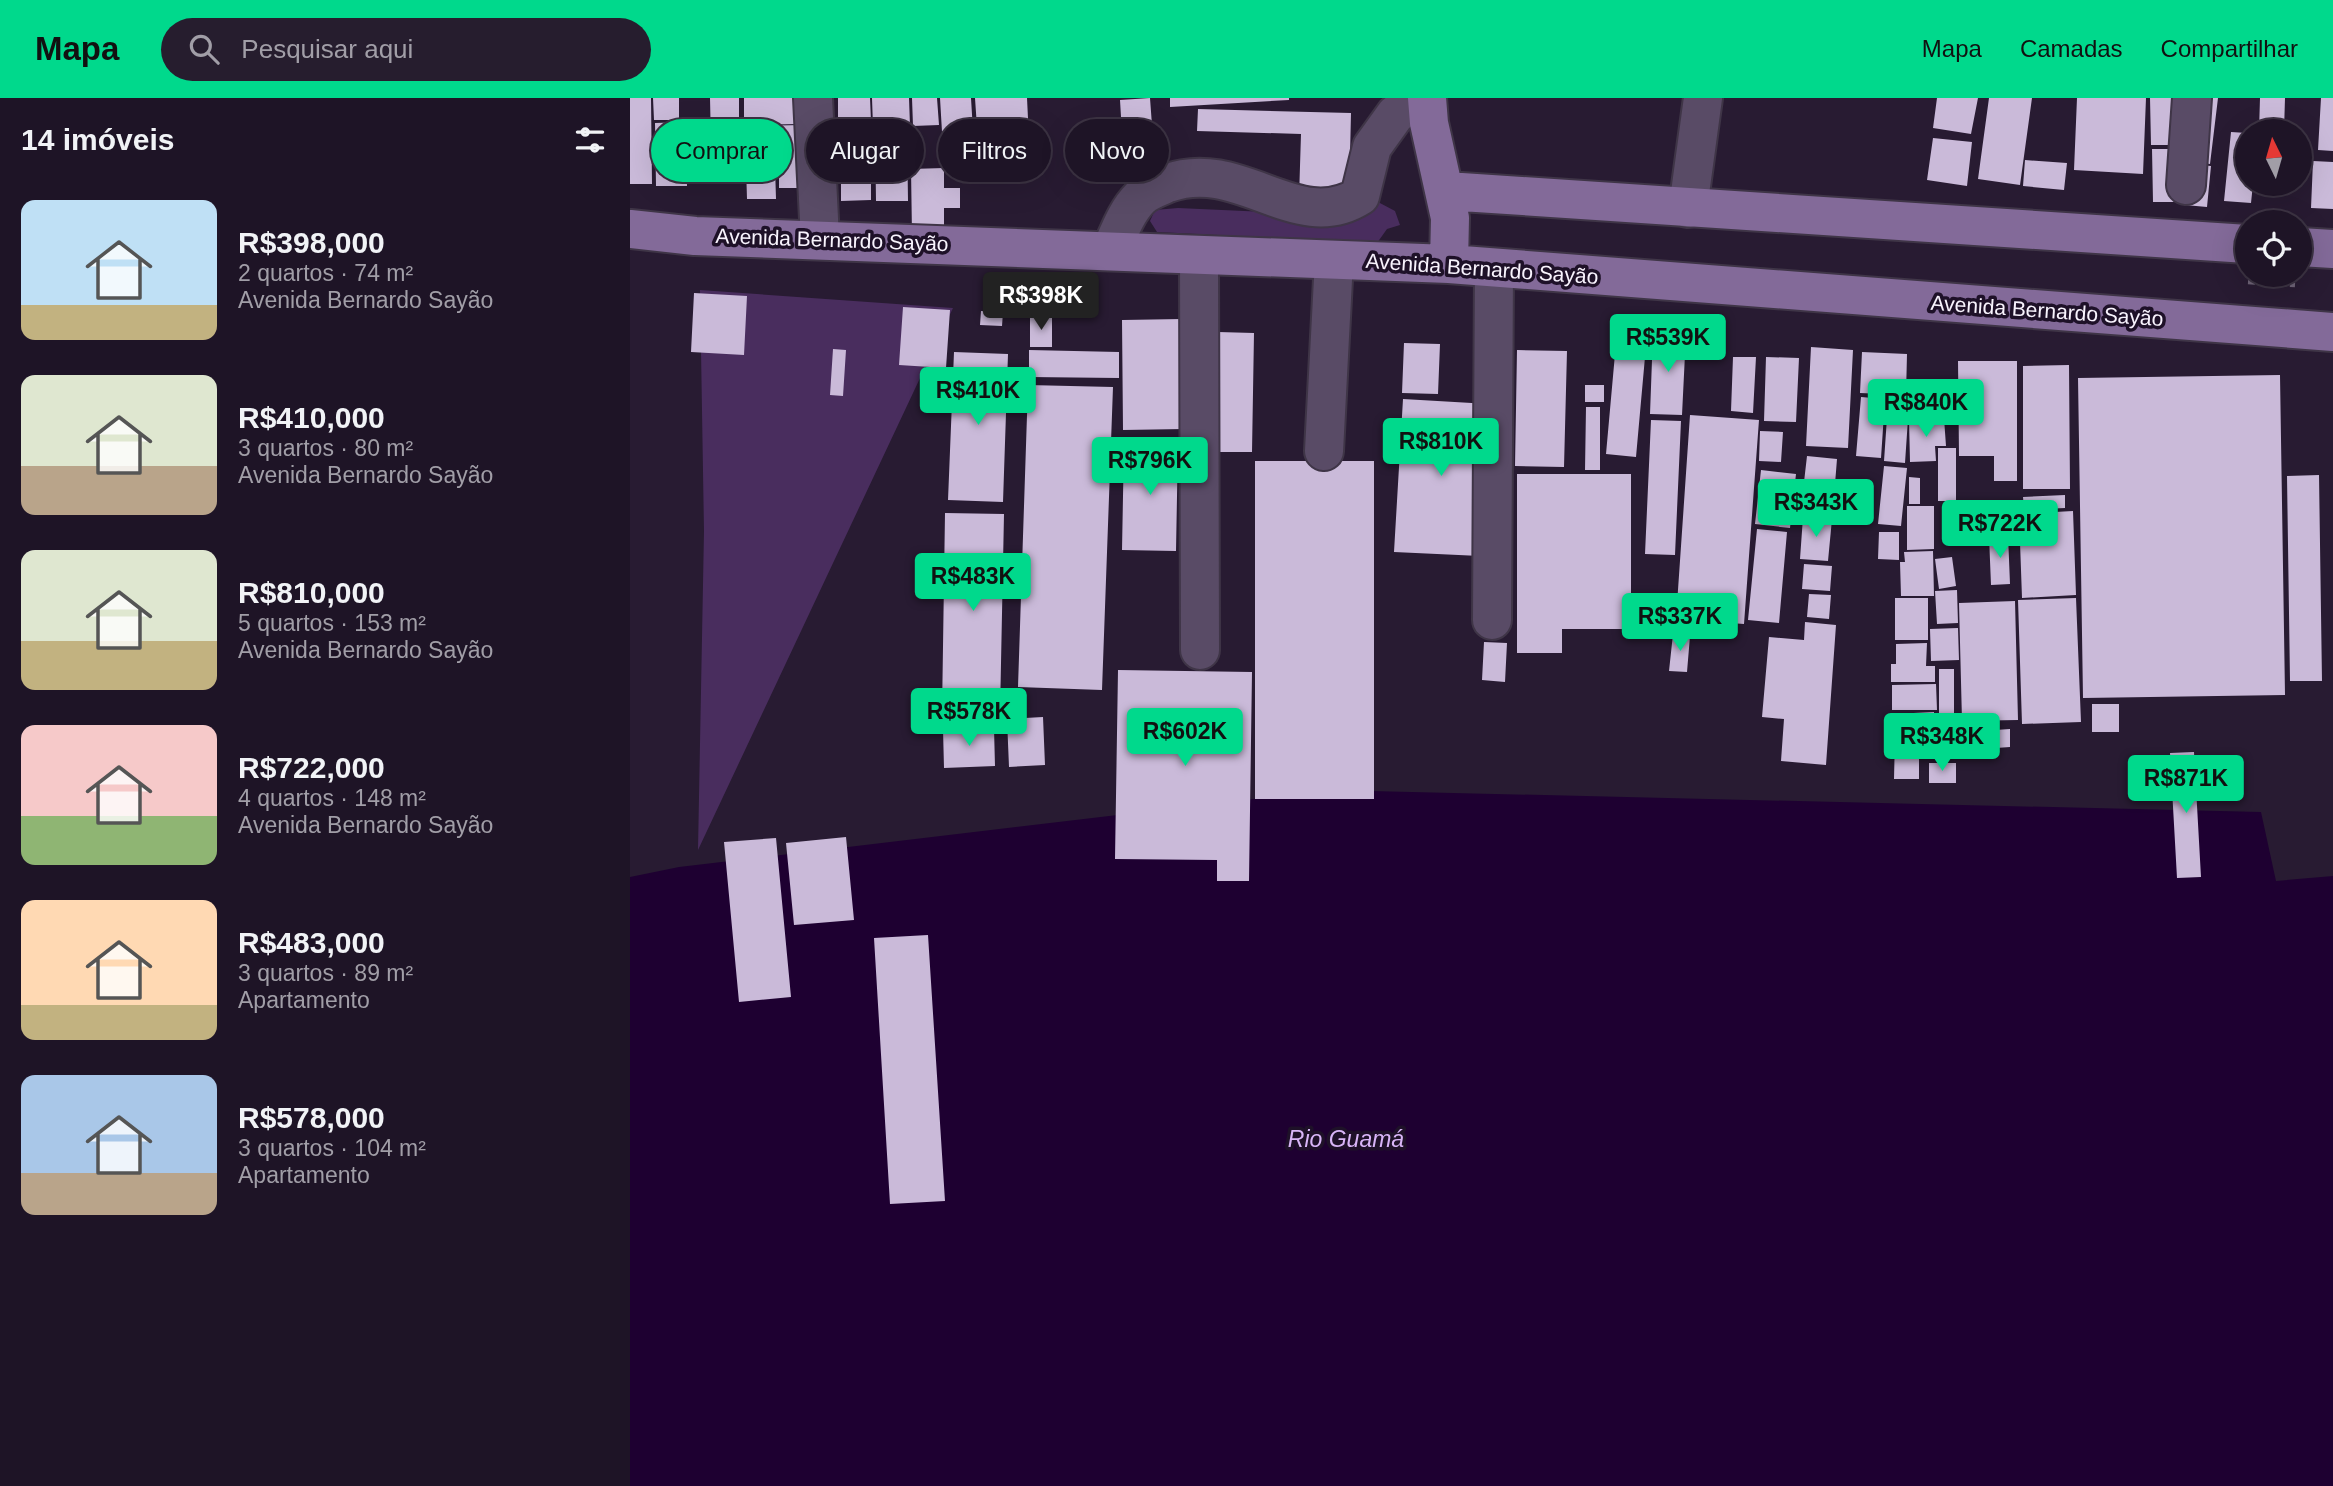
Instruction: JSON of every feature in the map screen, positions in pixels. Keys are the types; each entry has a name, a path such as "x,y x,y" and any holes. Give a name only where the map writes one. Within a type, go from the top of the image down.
{"main road":[{"path":"1427,98 1429,123 1450,218 1449,264"},
{"path":"1446,191 2235,242"},
{"name":"Avenida Bernardo Sayão","path":"630,229 695,236 1111,250 1199,257 1449,264 2333,332"},
{"path":"2312,248 2333,249"}],"street":[{"path":"813,98 820,239"},
{"path":"1111,250 1127,216 1141,197 1179,179 1216,177 1243,184 1286,203 1345,206 1360,196 1372,147 1395,115 1414,98"},
{"path":"1688,208 1703,98"},
{"path":"2186,185 2192,98"},
{"path":"1199,257 1199,650"},
{"path":"1324,451 1334,260"},
{"path":"1492,620 1494,268"}],"shaded area":[{"path":"1378,202 1395,211 1400,225 1387,229 1377,243 1157,232 1150,221 1155,210 1178,208 1309,214"},
{"path":"700,290 953,308 698,850 704,531"}],"water":[{"name":"Rio Guamá","path":"1329,790 2261,812 2276,881 2333,876 2333,1486 630,1486 630,877 679,867"}],"building":[{"path":"630,98 651,98 652,184 630,184"},
{"path":"653,98 679,98 679,119 654,119"},
{"path":"710,98 739,98 739,119 710,119"},
{"path":"744,98 799,98 799,124 792,124 792,119 744,119"},
{"path":"838,98 870,98 871,119 838,119"},
{"path":"872,98 909,98 910,119 873,119"},
{"path":"912,98 937,98 938,125 924,126 924,119 913,119"},
{"path":"940,98 971,98 972,119 941,119"},
{"path":"975,98 1027,98 1028,119 976,119"},
{"path":"1150,98 1152,119 1121,119 1120,100"},
{"path":"1170,98 1289,98 1289,100 1170,107"},
{"path":"1937,98 1978,98 1971,134 1933,128"},
{"path":"1989,98 2032,98 2020,185 1978,179"},
{"path":"2077,98 2146,98 2143,174 2074,170"},
{"path":"2150,98 2185,98 2185,145 2151,145"},
{"path":"2197,98 2218,98 2210,164 2190,161"},
{"path":"2260,98 2285,98 2284,119 2259,119"},
{"path":"2321,98 2333,98 2333,151 2318,150"},
{"path":"1198,109 1351,113 1349,199 1299,198 1301,134 1197,131"},
{"path":"792,125 803,125 804,188 779,188 779,182 792,182"},
{"path":"2231,132 2235,132 2235,196 2252,196 2251,203 2224,201"},
{"path":"1933,138 1972,142 1967,186 1927,180"},
{"path":"2152,149 2183,149 2183,202 2153,202"},
{"path":"2025,160 2067,163 2064,190 2023,186"},
{"path":"2313,161 2333,162 2333,209 2311,208"},
{"path":"2188,164 2211,166 2207,207 2185,205"},
{"path":"938,168 938,182 944,182 944,188 960,188 960,208 944,208 944,234 912,235 911,182 924,182 924,169"},
{"path":"656,182 687,182 687,186 656,186"},
{"path":"712,182 739,182 739,184"},
{"path":"746,182 775,182 776,199 747,199"},
{"path":"841,182 871,182 871,200 841,201"},
{"path":"876,182 908,182 908,201 876,201"},
{"path":"694,293 747,296 744,355 691,352"},
{"path":"903,307 950,310 946,368 899,365"},
{"path":"981,311 1003,312 1002,326 980,325"},
{"path":"1030,316 1052,317 1052,347 1030,347"},
{"path":"1182,319 1184,429 1123,430 1122,320"},
{"path":"1218,332 1254,333 1252,452 1216,452"},
{"path":"1653,333 1686,334 1682,415 1650,414"},
{"path":"1404,343 1440,344 1438,394 1402,393"},
{"path":"1811,347 1853,350 1848,448 1806,446"},
{"path":"833,349 846,350 843,396 830,395"},
{"path":"1029,350 1119,352 1119,378 1029,377"},
{"path":"1517,350 1567,351 1564,467 1515,466"},
{"path":"954,352 1008,354 1003,502 948,500"},
{"path":"1862,352 1907,354 1906,395 1860,393"},
{"path":"1615,354 1645,357 1636,457 1606,454"},
{"path":"1733,357 1756,357 1753,413 1731,411"},
{"path":"1766,357 1799,358 1796,422 1764,421"},
{"path":"1958,361 2017,361 2017,481 1994,481 1994,456 1959,456"},
{"path":"2069,365 2070,489 2023,489 2023,366"},
{"path":"2280,375 2285,695 2083,698 2078,378"},
{"path":"1927,382 1951,384 1948,414 1924,412"},
{"path":"1028,385 1113,387 1102,690 1018,687"},
{"path":"1585,385 1604,385 1604,402 1585,402"},
{"path":"1861,397 1885,399 1881,458 1856,456"},
{"path":"1403,399 1489,404 1480,556 1394,552"},
{"path":"1888,403 1909,404 1905,463 1884,461"},
{"path":"1586,407 1600,407 1600,470 1585,470"},
{"path":"1690,415 1759,420 1744,624 1676,619"},
{"path":"1944,418 1946,446 1935,446 1936,461 1910,462 1909,420"},
{"path":"1651,420 1681,421 1675,555 1645,554"},
{"path":"1760,431 1783,432 1781,462 1759,461"},
{"path":"1124,443 1178,443 1176,551 1122,550"},
{"path":"1938,448 1956,448 1956,501 1938,501"},
{"path":"1807,456 1837,459 1835,484 1804,482"},
{"path":"1255,461 1374,461 1374,799 1255,799"},
{"path":"1884,466 1907,468 1901,526 1878,524"},
{"path":"1761,470 1796,474 1790,528 1755,524"},
{"path":"1517,474 1631,474 1631,629 1562,629 1562,653 1517,653"},
{"path":"2319,475 2322,681 2290,681 2287,476"},
{"path":"1909,477 1920,478 1920,504 1909,504"},
{"path":"1803,490 1826,492 1824,513 1802,512"},
{"path":"2065,495 2065,508 2024,510 2023,497"},
{"path":"1907,506 1934,506 1934,549 1907,550"},
{"path":"2073,511 2076,595 2022,598 2019,514"},
{"path":"945,513 1004,514 1000,713 942,713"},
{"path":"1803,517 1832,519 1828,561 1800,559"},
{"path":"1757,529 1787,532 1779,623 1748,620"},
{"path":"1879,532 1899,532 1899,560 1878,559"},
{"path":"2008,535 2010,584 1991,585 1989,536"},
{"path":"1933,551 1934,596 1901,596 1900,562 1905,562 1904,552"},
{"path":"1952,557 1956,586 1939,589 1935,559"},
{"path":"1804,564 1832,566 1830,591 1802,589"},
{"path":"1957,590 1958,623 1937,624 1935,591"},
{"path":"1809,594 1831,595 1829,619 1807,617"},
{"path":"1895,598 1928,598 1928,640 1895,640"},
{"path":"2076,598 2081,722 2022,724 2018,600"},
{"path":"2015,601 2018,720 1962,721 1959,603"},
{"path":"1805,622 1836,625 1826,765 1781,761 1784,719 1762,717 1769,637 1804,640"},
{"path":"1958,628 1959,660 1931,661 1930,629"},
{"path":"1673,634 1690,636 1687,672 1669,671"},
{"path":"1484,642 1507,643 1505,682 1482,680"},
{"path":"1927,643 1926,666 1935,666 1935,682 1891,682 1891,664 1896,664 1896,644"},
{"path":"1939,669 1954,669 1954,728 1961,728 1961,756 1939,756"},
{"path":"1118,670 1252,672 1249,881 1217,881 1217,860 1115,859"},
{"path":"1936,684 1937,710 1892,710 1892,685"},
{"path":"2092,704 2119,704 2119,732 2092,732"},
{"path":"1934,712 1934,729 1893,731 1893,714"},
{"path":"1043,717 1045,765 1009,767 1007,719"},
{"path":"994,728 995,766 944,768 943,729"},
{"path":"2010,729 2010,747 1996,748 1995,730"},
{"path":"1895,737 1919,737 1919,779 1894,779"},
{"path":"2194,752 2201,877 2177,878 2170,753"},
{"path":"1929,763 1956,763 1956,783 1929,783"},
{"path":"846,837 854,920 794,925 786,843"},
{"path":"776,838 791,997 739,1002 724,842"},
{"path":"928,935 945,1201 890,1204 874,938"}]}
